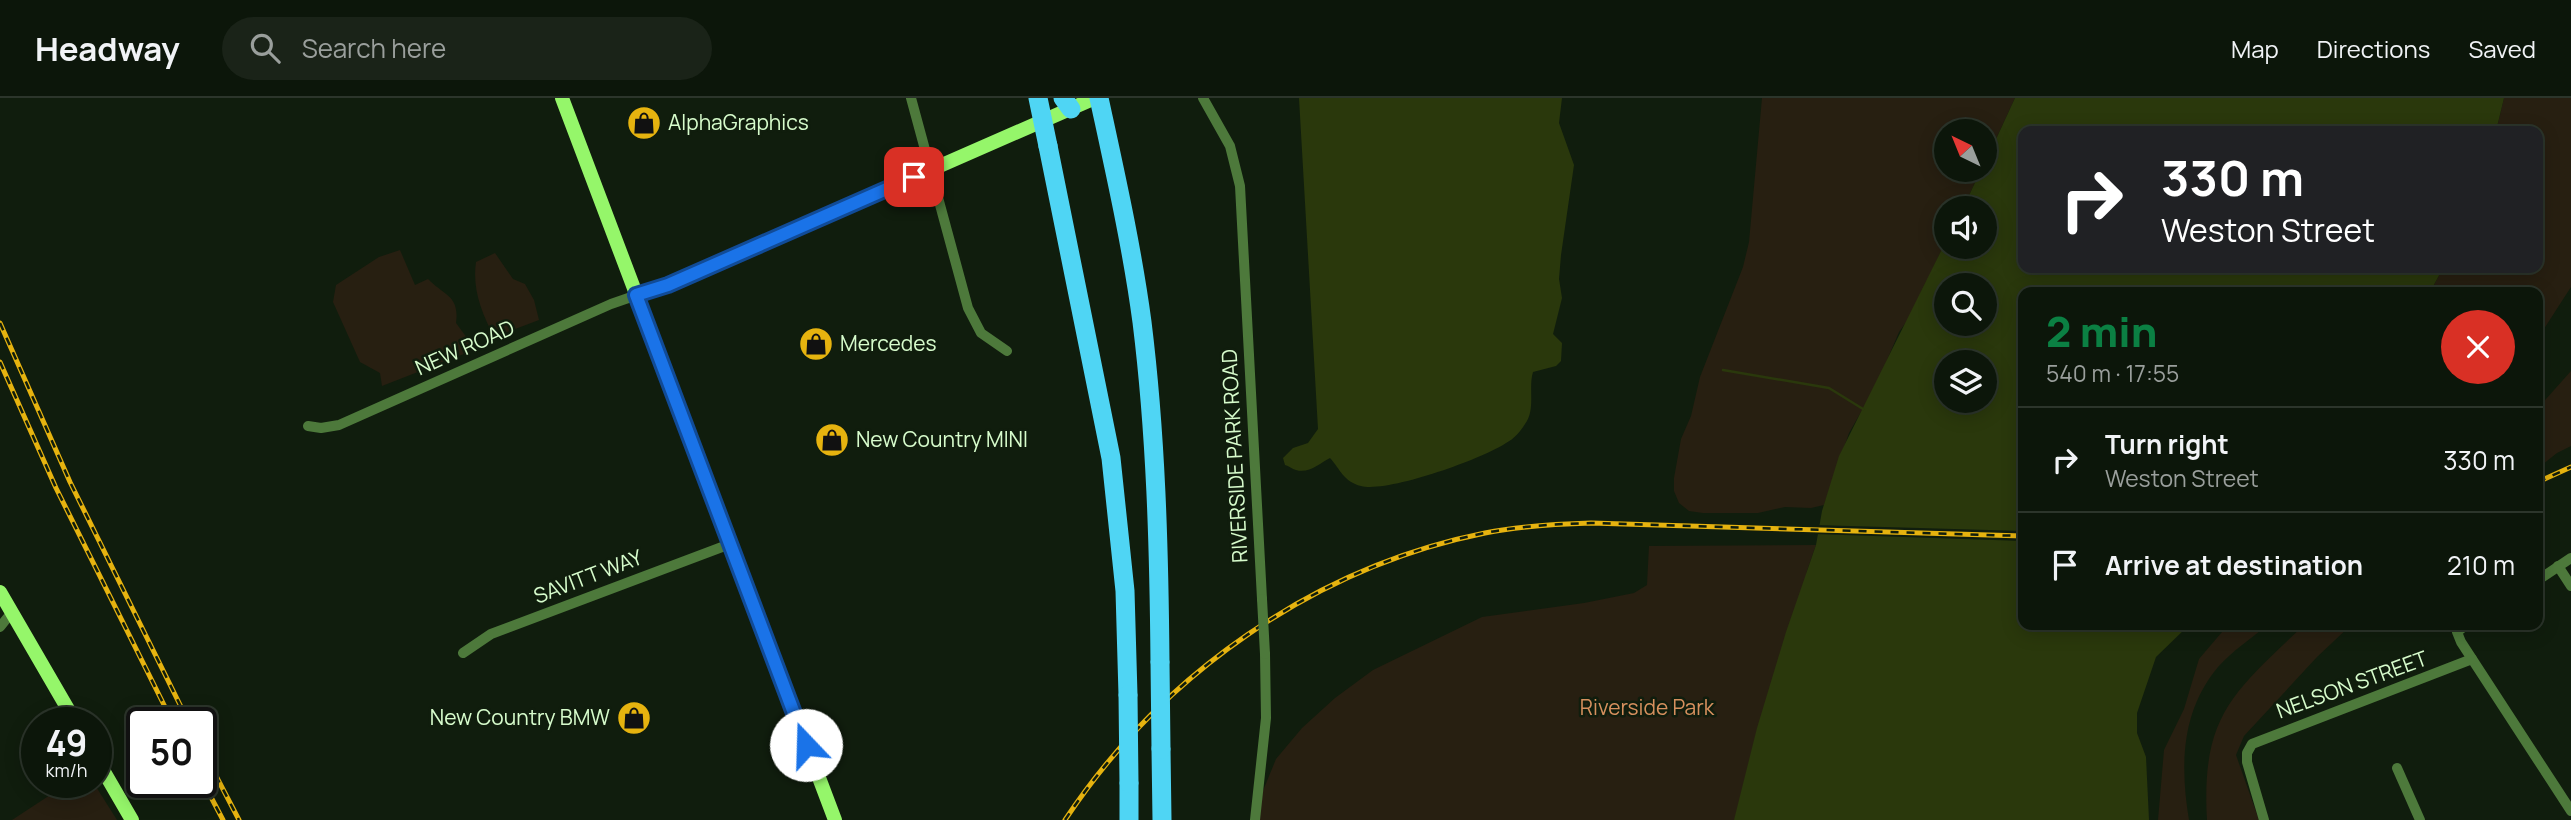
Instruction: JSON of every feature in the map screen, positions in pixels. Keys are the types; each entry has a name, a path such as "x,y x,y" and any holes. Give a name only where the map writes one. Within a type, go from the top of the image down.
{"highway":[{"path":"1038,98 1111,458 1124,579 1129,820"},
{"path":"1097,98 1134,273 1149,392 1158,517 1162,820"}],"main road":[{"path":"562,98 835,820"},
{"path":"636,295 668,285 930,170 1069,102 1097,98"},
{"path":"0,592 67,707"},
{"path":"112,786 132,820"}],"street":[{"path":"911,98 968,308 981,333 1007,351"},
{"name":"RIVERSIDE PARK ROAD","path":"1203,98 1230,146 1240,186 1265,654 1266,718 1255,820"},
{"name":"NEW ROAD","path":"308,426 321,428 339,425 636,295"},
{"name":"SAVITT WAY","path":"463,653 491,634 730,544"},
{"path":"2543,576 2571,558"},
{"path":"2558,566 2571,586"},
{"path":"0,627 12,612"},
{"path":"2460,630 2458,632 2461,642 2571,811"},
{"name":"NELSON STREET","path":"2264,820 2248,770 2248,749 2258,740 2472,659"},
{"path":"2397,768 2420,820"}],"green space":[{"path":"1762,98 2015,98 1997,137 1997,119 1934,119 1934,182 1975,182 1969,196 1934,196 1934,259 1937,259 1910,317 1899,332 1876,386 1849,433 1824,505 1811,508 1785,507 1758,513 1689,511 1679,503 1674,491 1681,439 1691,416 1700,377 1743,267 1749,242"},
{"path":"2504,98 2571,98 2571,287 2543,330 2543,287 2433,287 2440,273 2543,273 2543,126 2497,126"},
{"path":"400,250 415,285 428,279 453,301 457,314 456,323 470,342 469,352 382,386 380,373 360,362 333,302 336,285 379,257"},
{"path":"495,253 513,279 525,284 534,300 539,320 494,337 479,301 475,272 476,262"},
{"path":"2571,371 2571,446 2543,464 2543,402"},
{"name":"Riverside Park","path":"1816,545 1807,571 1770,820 1251,820 1276,759 1302,728 1335,698 1373,670 1482,617 1634,593 1647,585 1649,546"},
{"path":"2224,630 2261,630 2218,667 2197,702 2190,721 2184,759 2189,820 2158,820 2164,750 2184,709 2199,659"},
{"path":"2299,630 2346,630 2244,736 2236,755 2259,820 2207,820 2207,784 2216,730 2227,709 2258,669"},
{"path":"46,798 103,798 117,820 12,820"}],"shaded area":[{"path":"1299,98 1562,98 1559,123 1574,165 1561,255 1559,279 1562,298 1553,334 1562,343 1561,361 1556,366 1533,372 1528,418 1519,432 1494,450 1435,473 1374,487 1361,486 1350,481 1330,458 1305,471 1285,465 1283,458 1293,448 1308,443 1318,429"},
{"path":"2015,98 2504,98 2497,126 2018,126 2018,273 2440,273 2433,287 2018,287 2018,630 2184,630 2156,657 2137,713 2137,733 2146,757 2149,820 1734,820 1757,728 1816,545 1822,511 1839,456 1937,259 1997,259 1997,196 1969,196 1975,182 1997,182 1997,137"}],"pier":[{"path":"1816,525 2018,531 2018,541 1814,534"}],"waterway":[{"path":"1723,370 1829,388 1863,409"}],"railway":[{"path":"0,323 70,482 181,707"},
{"path":"0,362 56,488 165,707"},
{"path":"2543,480 2571,467"},
{"path":"1065,820 1104,767 1147,719 1195,674 1247,635 1303,601 1361,572 1422,549 1485,533 1591,523 2018,536"},
{"path":"217,778 239,820"},
{"path":"211,798 223,820"}],"place":[{"name":"AlphaGraphics","path":"644,123"},
{"name":"Mercedes","path":"816,344"},
{"name":"New Country MINI","path":"832,440"},
{"name":"New Country BMW","path":"634,718"}],"route":[{"path":"806,745 636,295 668,285 914,177"}]}
